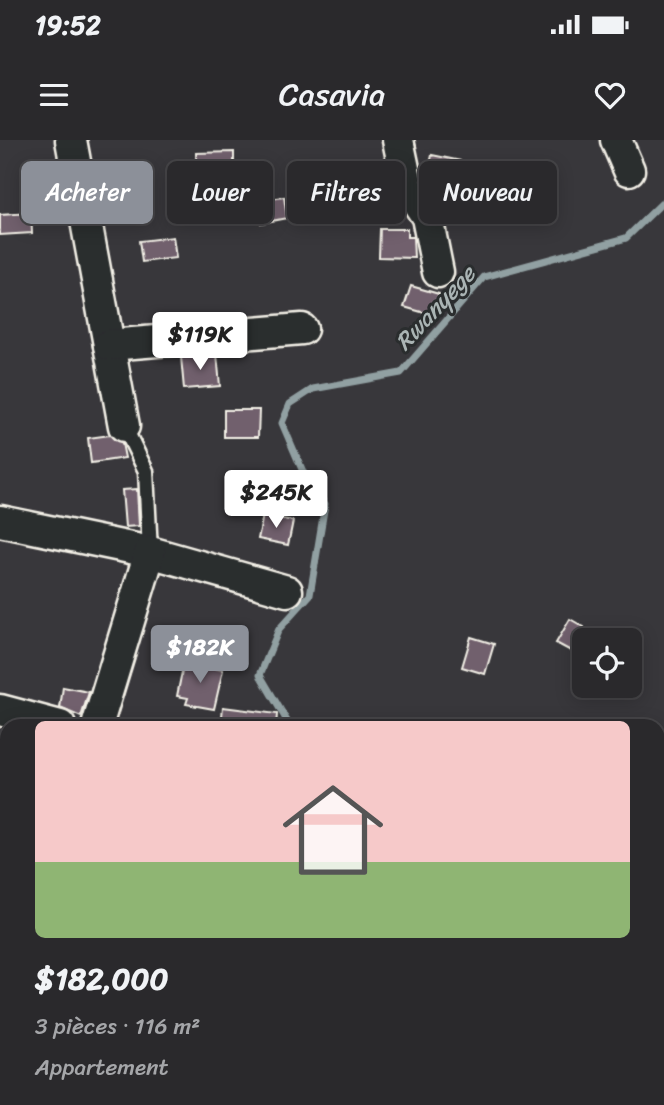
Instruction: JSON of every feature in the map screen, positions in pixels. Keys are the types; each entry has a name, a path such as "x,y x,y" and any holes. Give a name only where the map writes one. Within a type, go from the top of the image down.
{"street":[{"path":"71,140 124,426"},
{"path":"398,140 408,188 427,217 438,272"},
{"path":"616,140 629,170"},
{"path":"109,345 302,329"},
{"path":"0,521 150,552 288,590"},
{"path":"99,719 150,552"},
{"path":"0,710 34,719"}],"lane":[{"path":"124,426 146,471 150,552"}],"building":[{"path":"234,152 234,161 196,161 196,153"},
{"path":"432,155 461,161 431,161"},
{"path":"284,197 287,218 273,221 273,199"},
{"path":"21,214 21,224 32,224 32,233 0,235 0,215"},
{"path":"380,229 407,229 407,237 413,237 414,258 379,257"},
{"path":"173,237 176,258 142,262 139,241"},
{"path":"411,286 439,294 432,315 404,307"},
{"path":"217,354 220,386 184,389 181,357"},
{"path":"224,410 259,410 258,437 224,437"},
{"path":"110,435 122,443 125,458 91,463 88,438"},
{"path":"137,489 139,526 125,527 122,490"},
{"path":"263,515 293,521 288,545 258,539"},
{"path":"570,619 584,627 572,628 572,652 556,643"},
{"path":"471,637 494,644 485,674 462,667"},
{"path":"184,662 223,670 214,709 186,704 188,698 177,696"},
{"path":"63,687 89,692 81,717 60,708"},
{"path":"223,707 277,714 277,719 222,719"}],"waterway":[{"name":"Rwanyege","path":"286,719 260,675 279,629 310,595 325,504 304,474 282,423 290,404 313,389 401,373 484,277 626,238 664,201"}]}
